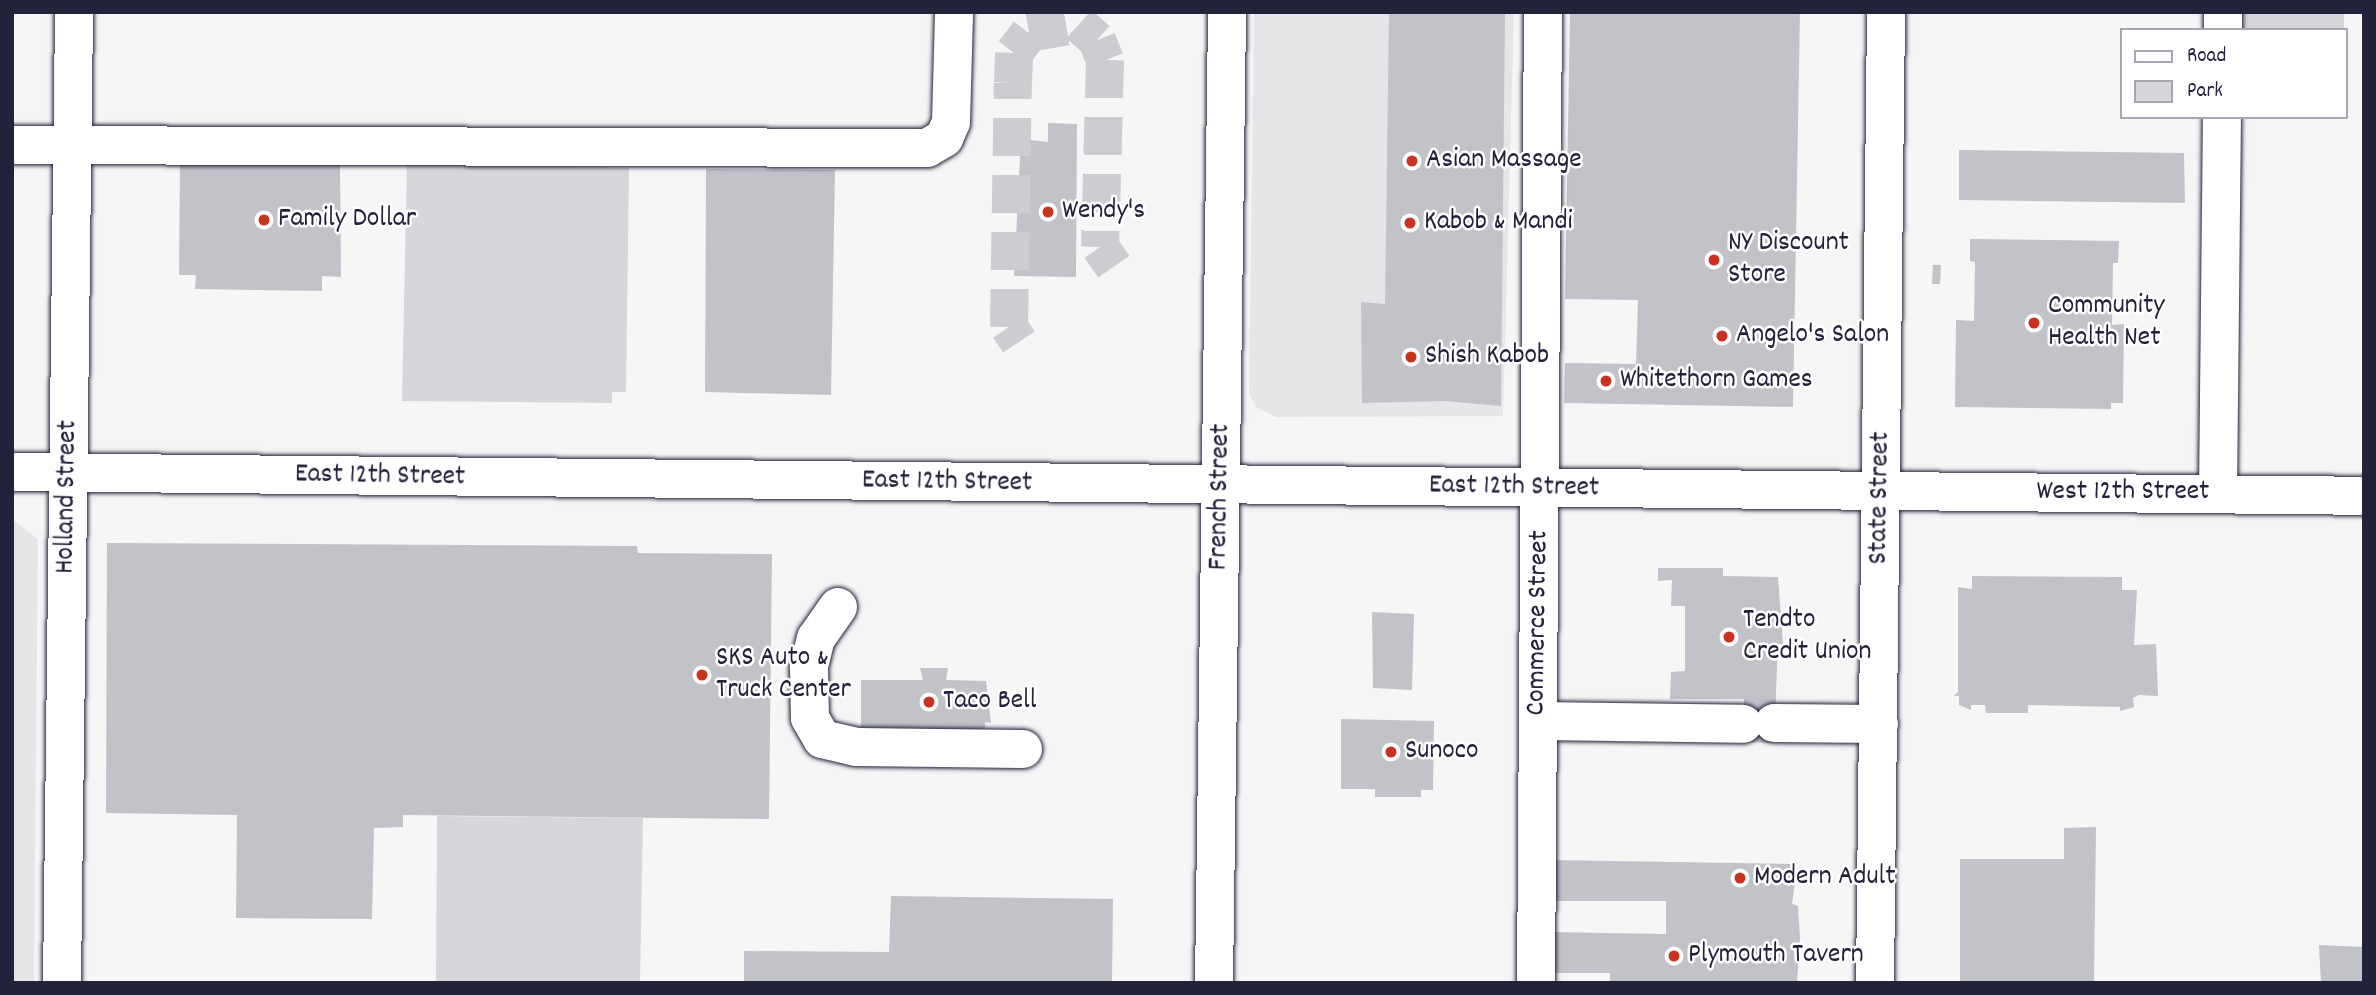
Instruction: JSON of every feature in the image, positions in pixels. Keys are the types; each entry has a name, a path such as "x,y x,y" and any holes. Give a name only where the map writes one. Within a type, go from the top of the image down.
{"main road":[{"name":"Holland Street","path":"62,983 74,12"},
{"path":"12,145 927,148 944,138 951,122 954,12"},
{"name":"French Street","path":"1214,983 1227,12"},
{"name":"Commerce Street","path":"1536,983 1543,12"},
{"name":"State Street","path":"1875,983 1886,12"},
{"path":"2218,494 2222,119"},
{"name":"East 12th Street","path":"12,472 1881,491"},
{"name":"West 12th Street","path":"1881,491 2364,496"},
{"path":"838,607 816,638 809,667 810,719 822,739 856,747 1023,749"},
{"path":"1538,721 1879,724"}],"shaded area":[{"path":"1254,12 1514,12 1503,416 1276,417 1256,407 1249,394"},
{"path":"12,519 38,539 34,983 12,983"}],"green space":[{"path":"2235,12 2344,12 2344,28 2235,28"},
{"path":"407,161 629,168 626,392 612,392 612,403 402,401"},
{"path":"437,816 643,818 640,983 436,983"}],"building":[{"path":"1389,12 1505,12 1501,406 1445,401 1362,403 1361,302 1385,304"},
{"path":"1570,12 1800,12 1793,407 1564,403 1565,363 1636,364 1638,300 1565,299"},
{"path":"1048,123 1077,124 1076,277 1014,276 1021,139 1048,142"},
{"path":"1959,150 2184,153 2185,203 1959,200"},
{"path":"180,162 340,165 341,277 322,276 322,291 195,289 196,275 179,275"},
{"path":"706,169 835,170 831,395 705,392"},
{"name":"Community Health Net","path":"1970,239 2119,241 2118,263 2113,263 2112,325 2124,324 2123,403 2111,403 2111,409 1955,407 1956,320 1974,321 1975,262 1970,261"},
{"path":"1933,265 1941,265 1940,284 1932,284"},
{"path":"107,543 637,546 638,553 772,554 769,819 403,815 403,827 374,828 372,919 236,918 237,815 106,813"},
{"path":"1658,568 1723,568 1723,576 1778,577 1783,644 1778,644 1774,743 1743,742 1744,699 1670,699 1671,672 1685,671 1685,606 1671,606 1672,580 1658,581"},
{"path":"1972,576 2122,577 2122,590 2137,590 2134,645 2156,644 2158,696 2139,695 2133,698 2134,707 2120,711 2120,707 2028,705 2028,713 1986,713 1985,705 1971,705 1971,710 1959,705 1959,696 1954,696 1958,692 1958,587 1972,589"},
{"path":"1372,612 1414,614 1412,690 1373,688"},
{"path":"920,668 948,668 946,680 986,681 991,723 985,722 986,737 861,737 861,680 923,680"},
{"path":"1341,719 1434,721 1433,790 1421,790 1421,797 1375,797 1375,789 1341,789"},
{"path":"2096,827 2094,983 1960,983 1960,859 2064,859 2064,828"},
{"path":"1550,860 1793,864 1797,868 1792,904 1798,906 1800,939 1797,983 1610,983 1610,973 1548,973 1548,932 1666,934 1666,901 1548,901"},
{"path":"891,896 1113,899 1112,983 744,983 744,951 889,952"},
{"path":"2319,945 2364,947 2364,983 2321,983"}],"tunnel":[{"path":"1019,342 1009,327 1013,83 1014,53 1029,33 1079,24 1097,40 1105,60 1100,247 1114,267"}],"place":[{"name":"Asian Massage","path":"1412,161"},
{"name":"Wendy's","path":"1048,212"},
{"name":"Family Dollar","path":"264,220"},
{"name":"Kabob & Mandi","path":"1410,223"},
{"name":"NY Discount Store","path":"1714,260"},
{"name":"Community Health Net","path":"2034,323"},
{"name":"Angelo's Salon","path":"1722,336"},
{"name":"Shish Kabob","path":"1411,357"},
{"name":"Whitethorn Games","path":"1606,381"},
{"name":"Tendto Credit Union","path":"1729,637"},
{"name":"SKS Auto & Truck Center","path":"702,675"},
{"name":"Taco Bell","path":"929,702"},
{"name":"Sunoco","path":"1391,752"},
{"name":"Modern Adult","path":"1740,878"},
{"name":"Plymouth Tavern","path":"1674,956"}]}
